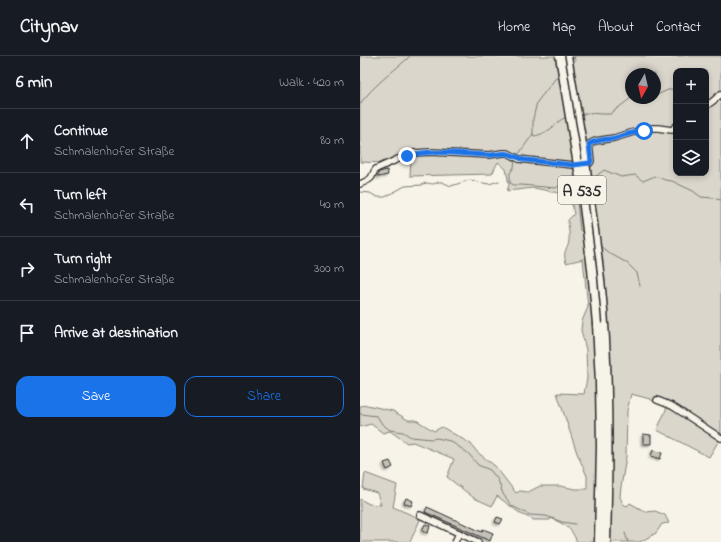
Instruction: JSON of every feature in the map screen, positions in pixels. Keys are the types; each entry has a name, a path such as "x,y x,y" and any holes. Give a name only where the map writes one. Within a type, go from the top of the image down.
{"highway":[{"name":"A 535","path":"560,56 581,183 600,324 607,424 606,542"},
{"name":"A 535","path":"568,57 588,185 599,271 601,438 599,542"}],"street":[{"path":"709,104 721,94"},
{"path":"360,184 370,179 376,170 407,156 422,152 489,156 508,153 526,160 573,165 590,163 589,144 595,141 614,138 652,128 673,129"},
{"path":"657,400 672,406 721,438"},
{"path":"420,516 476,542"},
{"path":"455,542 459,533"}],"shaded area":[{"path":"360,56 555,56 559,79 575,61 574,56 721,56 721,437 709,457 657,430 668,405 631,394 627,411 626,457 620,497 623,504 627,506 630,503 646,512 655,511 665,515 669,523 662,524 656,533 640,542 577,542 567,527 551,518 550,520 534,520 521,514 497,496 492,506 474,498 447,477 454,459 413,442 407,443 390,431 383,433 371,424 360,427 360,406 367,405 393,411 408,420 416,420 434,431 442,427 471,444 477,452 495,466 516,493 520,491 528,492 540,486 560,486 575,489 587,489 587,476 577,453 557,393 584,394 587,378 586,350 581,330 582,321 588,307 583,259 566,263 565,258 569,238 568,220 574,214 571,200 564,194 534,188 507,191 509,185 506,169 498,162 492,174 410,176 411,156 386,163 360,162"},
{"path":"365,473 397,485 393,507 420,520 410,542 360,542 360,499 369,504 381,505 377,493 363,489"}],"building":[{"path":"387,170 388,175 378,177 379,172"},
{"path":"643,434 651,435 651,444 643,444"},
{"path":"653,450 662,453 660,459 651,456"},
{"path":"390,461 393,467 387,470 384,463"},
{"path":"406,498 413,501 411,506 404,503"},
{"path":"427,507 482,532 483,529 493,533 490,541 425,512"},
{"path":"497,517 503,519 500,524 495,522"},
{"path":"425,524 430,526 428,533 422,531"}],"waterway":[{"path":"360,104 376,86 410,56"},
{"path":"572,60 575,56"},
{"path":"518,155 533,134 533,119 537,102 559,74"},
{"path":"661,93 673,89"},
{"path":"580,115 588,113 610,114 625,103"},
{"path":"533,134 534,136 544,133 567,117"},
{"path":"515,160 514,167 510,173 510,183 514,185 556,188 569,178 577,177"},
{"path":"590,177 595,177 604,170 621,177 635,175 643,181 655,176 672,181 693,191 701,197 721,200"},
{"path":"570,178 575,183 580,230 584,233"},
{"path":"360,192 370,193 377,197 385,197 405,186 422,185 426,183 434,184 442,182 451,186 470,180 489,184 499,181"},
{"path":"600,246 627,263 637,273 640,286"},
{"path":"360,414 377,416 382,424 390,430 403,432 411,437 437,438 450,441 468,453 478,465 490,470 498,480 503,494 512,506 530,515 546,516 562,522 575,524"},
{"path":"625,533 628,542"}],"route":[{"path":"407,156 414,153 430,152 489,156 508,153 526,160 573,165 590,163 589,144 595,141 614,138 627,133 644,131"}]}
